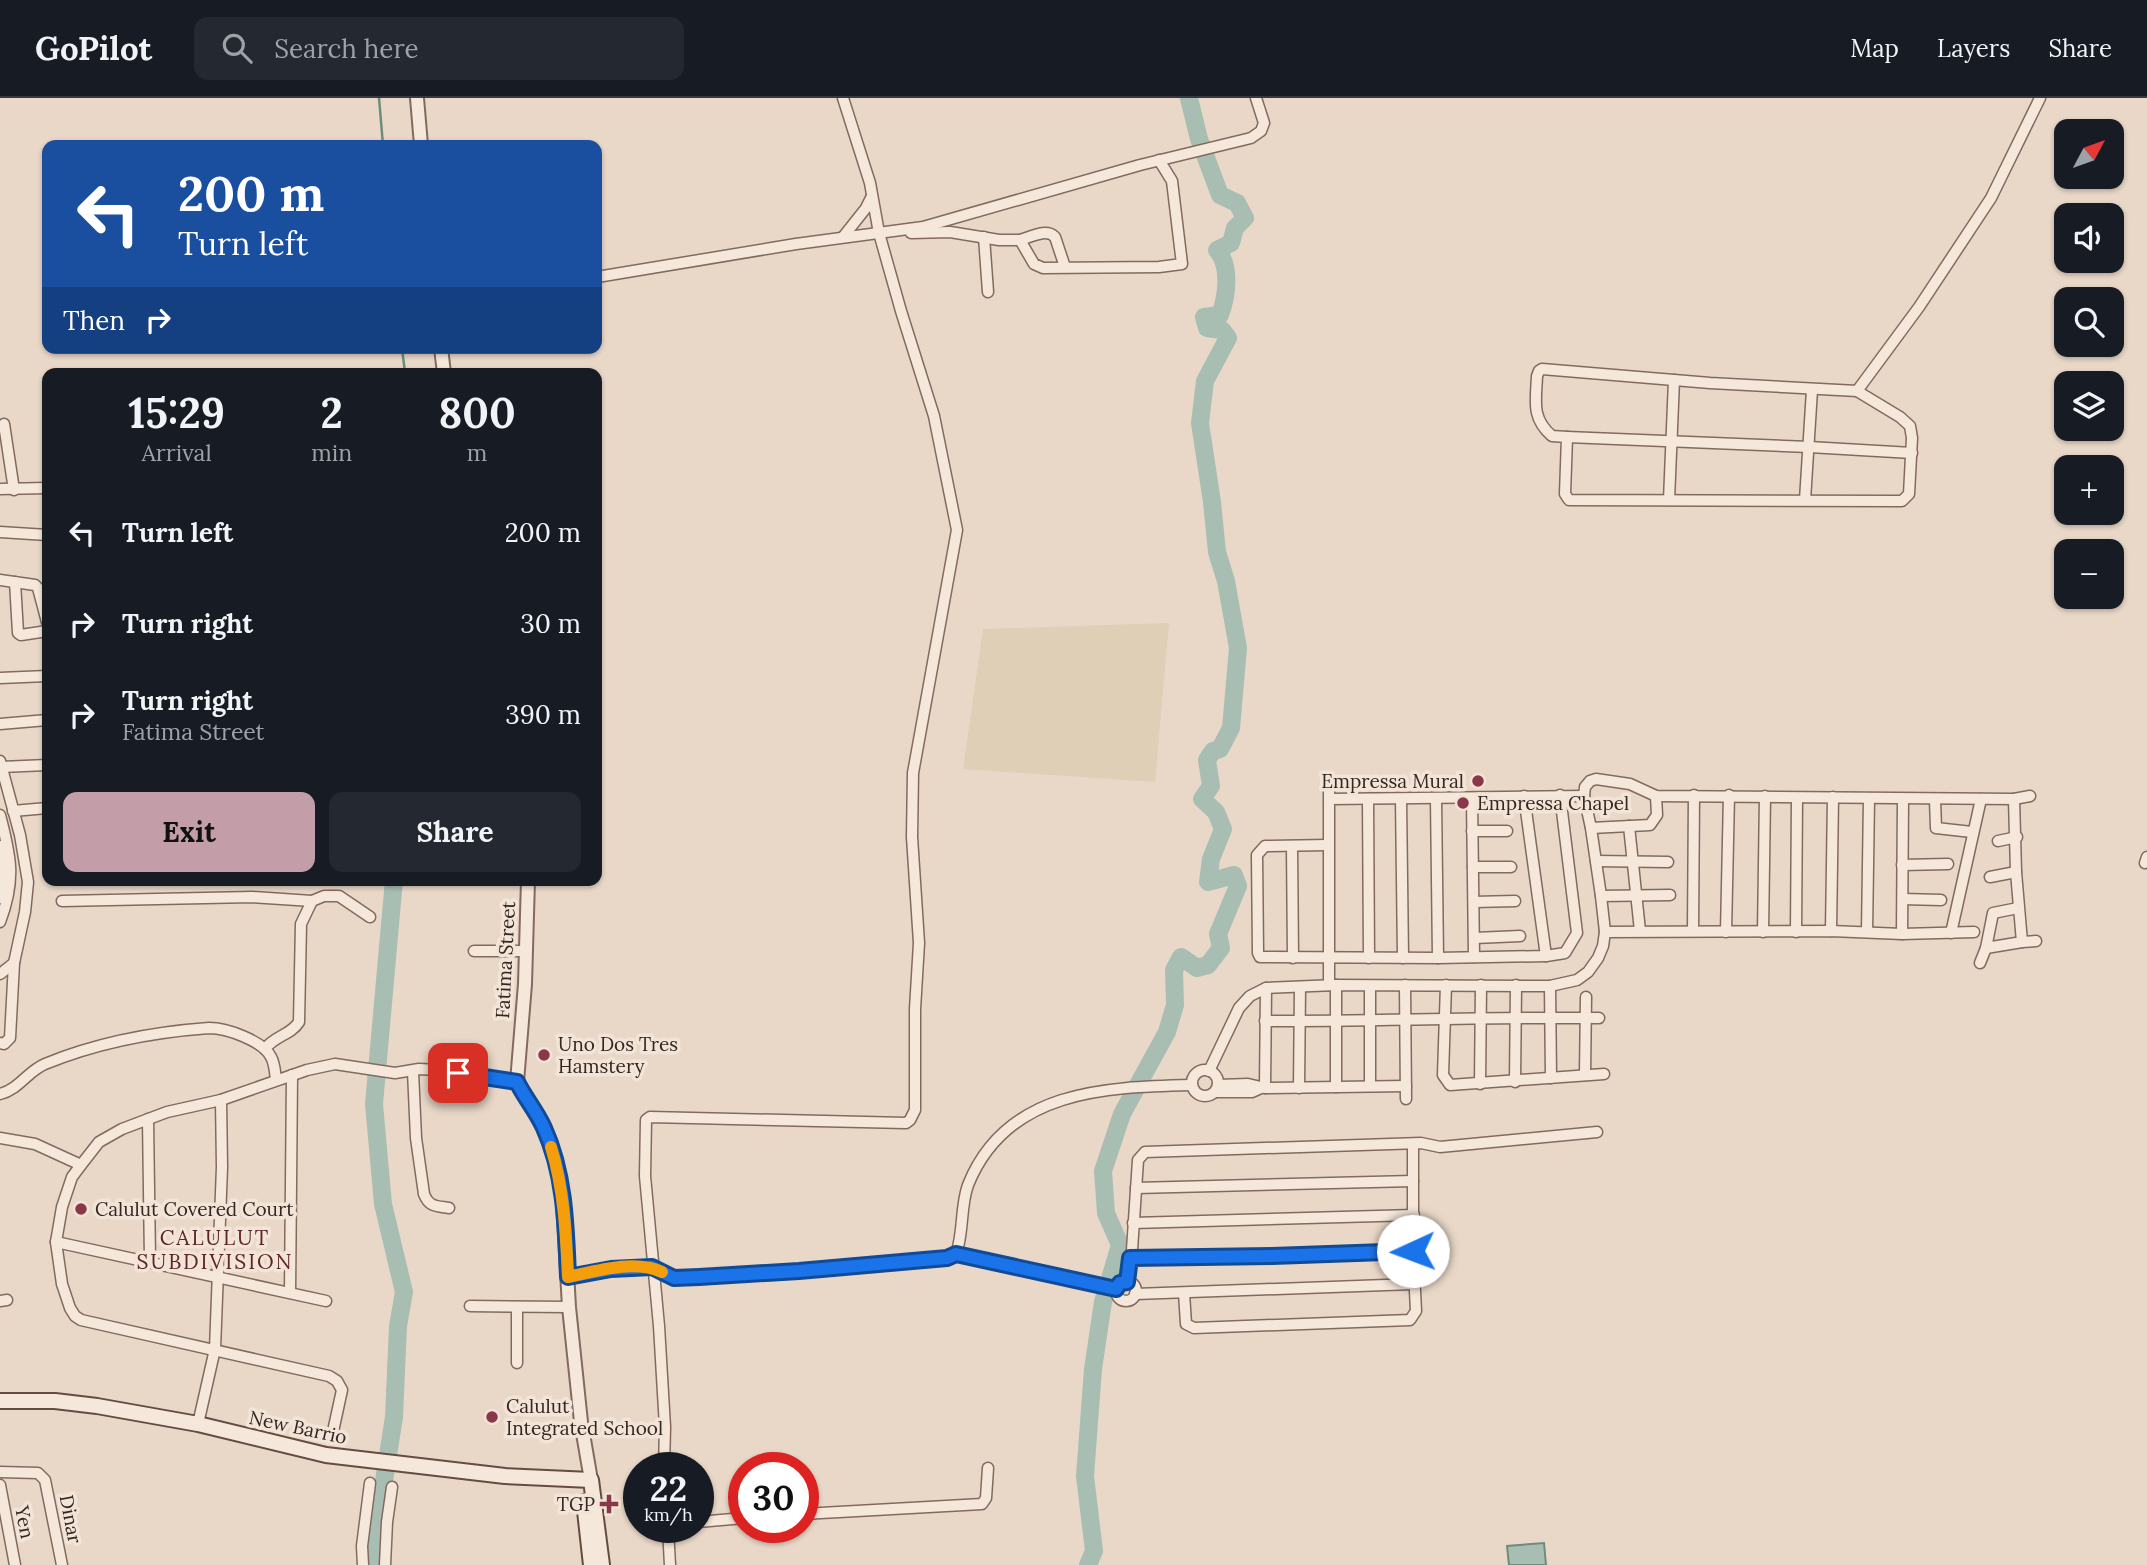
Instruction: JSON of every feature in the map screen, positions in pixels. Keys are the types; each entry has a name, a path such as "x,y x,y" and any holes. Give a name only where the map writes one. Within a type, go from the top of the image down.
{"main road":[{"name":"New Barrio","path":"0,1401 55,1401 97,1405 198,1424 326,1455 505,1476 586,1480"},
{"path":"586,1480 591,1565"},
{"path":"586,1480 602,1565"}],"street":[{"path":"417,98 421,140"},
{"path":"664,1452 660,1339 646,1189 646,1120 650,1117 906,1123 914,1115 919,943 912,837 913,773 957,530 934,416 879,233 859,145 843,98"},
{"path":"602,276 923,227 1194,150 1251,138 1261,131 1264,123 1256,98"},
{"path":"1857,391 1919,307 1991,198 2040,98"},
{"path":"1020,240 1038,268 1093,270 1182,264 1172,181 1159,160"},
{"path":"844,237 866,208 872,195"},
{"path":"902,230 918,234 950,232 999,240 1020,240 1052,233 1065,267"},
{"path":"984,237 988,292"},
{"path":"1567,437 1565,494 1569,500 1902,501 1909,494 1912,453 1910,426 1857,391 1812,390 1575,371 1539,371 1536,413 1538,421 1552,436 1912,453"},
{"path":"1669,500 1674,380"},
{"path":"1805,500 1812,390"},
{"path":"4,424 15,490"},
{"path":"0,489 42,488"},
{"path":"0,532 42,535"},
{"path":"0,580 31,583 38,588 42,603"},
{"path":"15,582 18,633 21,635 42,632"},
{"path":"0,678 42,676"},
{"path":"0,724 42,720"},
{"path":"0,1044 10,1038 14,963 25,912 28,882 23,846 1,764 42,765"},
{"path":"1209,1071 1239,1008 1250,996 1266,988 1332,985 1550,986 1577,980 1588,972 1598,958 1605,932 1584,796 1585,787 1590,781 1596,779 1630,785 1656,796 1935,800 2014,799 2030,796"},
{"path":"1329,785 1328,957 1336,1021 1336,1087"},
{"path":"1328,845 1265,846 1257,855 1258,953 1265,958 1438,958 1546,956 1564,953 1577,933 1560,795"},
{"path":"1693,931 1694,795"},
{"path":"1726,932 1729,795"},
{"path":"1524,796 1546,956"},
{"path":"1330,799 1584,796"},
{"path":"1591,828 1650,825 1657,816 1656,796"},
{"path":"1763,932 1765,796"},
{"path":"1831,931 1833,797"},
{"path":"1797,798 1797,932"},
{"path":"1368,799 1369,958"},
{"path":"1401,799 1403,958"},
{"path":"1436,799 1438,958"},
{"path":"1472,799 1474,957"},
{"path":"1867,932 1869,799"},
{"path":"1902,934 1903,799"},
{"path":"1951,933 1981,799"},
{"path":"2014,799 2022,942"},
{"path":"1935,800 1936,828 1972,832"},
{"path":"13,811 42,808"},
{"path":"0,814 8,902 0,922"},
{"path":"1629,826 1640,930"},
{"path":"1472,831 1507,831"},
{"path":"1998,841 2017,837"},
{"path":"0,846 5,869 0,898"},
{"path":"1292,846 1293,958"},
{"path":"1596,861 1668,862"},
{"path":"1902,865 1948,864"},
{"path":"1473,867 1511,867"},
{"path":"1990,877 2016,872"},
{"name":"Fatima Street","path":"517,1082 528,886"},
{"path":"1601,896 1670,895"},
{"path":"62,901 252,897 312,901 324,896 339,896 370,917"},
{"path":"1903,899 1941,900"},
{"path":"265,1049 276,1038 295,1028 299,1022 301,924 312,901"},
{"path":"1474,902 1515,901"},
{"path":"1980,963 1993,913 2018,908"},
{"path":"1605,932 1974,932"},
{"path":"1475,938 1520,936"},
{"path":"1986,948 2036,941"},
{"path":"474,951 526,951"},
{"path":"0,974 14,963"},
{"path":"1405,985 1406,1099"},
{"path":"1446,985 1443,1076 1451,1085 1604,1074"},
{"path":"1480,1084 1481,985"},
{"path":"1515,1082 1516,985"},
{"path":"1370,986 1370,1086"},
{"path":"1550,986 1551,1078"},
{"path":"1299,1088 1300,987"},
{"path":"1263,1088 1266,988"},
{"path":"1585,1075 1586,997"},
{"path":"1265,1021 1599,1018"},
{"path":"0,1094 15,1087 39,1066 83,1050 191,1030 225,1030 265,1049 274,1065 276,1080"},
{"path":"332,1436 342,1390 337,1381 329,1376 81,1320 75,1316 62,1284 57,1242 62,1207 72,1177 99,1142 148,1119 221,1100 318,1066 335,1064 404,1073 437,1070 517,1082 544,1127 557,1167 563,1201 569,1307 586,1480"},
{"path":"413,1071 416,1138 427,1202 433,1206 449,1208"},
{"path":"1192,1085 1197,1073 1209,1071 1216,1076 1216,1088"},
{"path":"290,1292 292,1075"},
{"path":"956,1254 960,1244 967,1188 988,1149 1033,1111 1054,1101 1125,1086 1192,1085"},
{"path":"1192,1085 1199,1095 1207,1096 1216,1088 1252,1092 1263,1088 1406,1086"},
{"path":"198,1424 215,1349 219,1278 221,1100"},
{"path":"148,1119 150,1261"},
{"path":"1127,1282 1138,1160 1145,1152 1421,1143 1440,1147 1597,1132"},
{"path":"0,1138 35,1144 81,1165"},
{"path":"1184,1293 1185,1318 1189,1327 1194,1328 1410,1320 1416,1311 1413,1284 1413,1144"},
{"path":"1136,1188 1413,1181"},
{"path":"1133,1223 1414,1215"},
{"path":"57,1242 326,1301"},
{"path":"1130,1258 1413,1251"},
{"path":"568,1277 611,1269 652,1267 674,1278 799,1271 947,1258 956,1254 1114,1288 1127,1282 1133,1284 1135,1294 1131,1300 1122,1300 1114,1288"},
{"path":"1135,1294 1413,1284"},
{"path":"470,1306 569,1307"},
{"path":"517,1307 517,1363"},
{"path":"819,1513 982,1504 986,1498 988,1468"},
{"name":"Dinar","path":"0,1472 38,1474 45,1480 62,1565"},
{"path":"363,1565 362,1546 370,1483"},
{"name":"Yen","path":"0,1485 15,1565"},
{"path":"385,1565 392,1487"},
{"path":"668,1543 670,1565"}],"shaded area":[{"path":"1169,623 1155,782 963,769 983,629"},
{"path":"1544,1543 1546,1565 1509,1565 1507,1546"}],"waterway":[{"path":"379,98 383,140"},
{"path":"1088,1565 1094,1551 1085,1476 1093,1369 1103,1302 1120,1245 1106,1213 1103,1171 1122,1114 1167,1032 1175,1005 1174,970 1181,957 1197,968 1208,965 1221,948 1218,934 1238,886 1234,875 1208,882 1211,859 1223,829 1216,812 1202,799 1211,786 1207,760 1213,751 1220,749 1231,728 1238,648 1226,581 1217,552 1200,423 1205,381 1228,338 1222,330 1207,328 1204,317 1220,315 1224,299 1226,273 1217,250 1231,243 1235,228 1245,218 1237,203 1220,195 1199,139 1189,98"},
{"path":"403,354 404,368"},
{"path":"374,1565 378,1519 394,1417 398,1326 404,1292 383,1204 374,1104 393,886"}],"slow traffic":[{"path":"551,1147 563,1201 568,1277 611,1269 652,1267 662,1272"}],"place":[{"name":"Empressa Mural","path":"1478,781"},
{"name":"Empressa Chapel","path":"1463,803"},
{"name":"Uno Dos Tres Hamstery","path":"544,1055"},
{"name":"Calulut Covered Court","path":"81,1209"},
{"name":"Calulut Integrated School","path":"492,1417"},
{"name":"TGP","path":"609,1504"}],"district":[{"name":"CALULUT SUBDIVISION","path":"215,1249"}],"route":[{"path":"458,1073 517,1082 544,1127 557,1167 563,1201 568,1277 611,1269 652,1267 674,1278 799,1271 947,1258 956,1254 1116,1289 1120,1283 1127,1282 1130,1258 1413,1251"}]}
